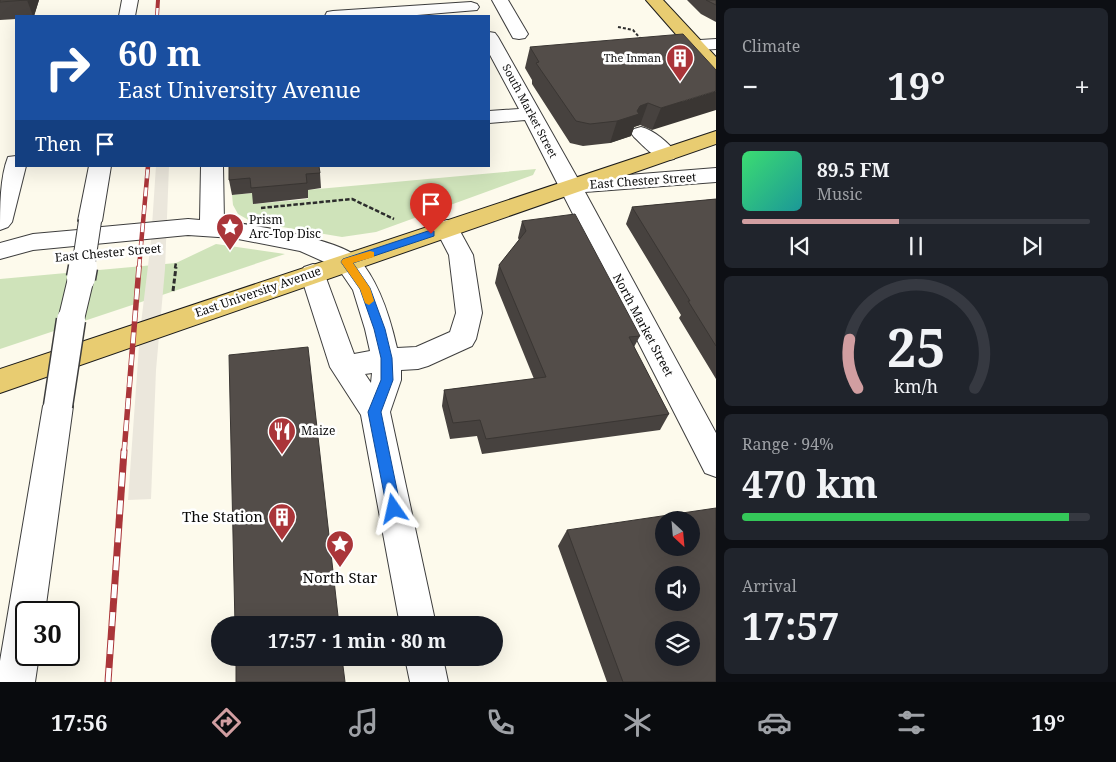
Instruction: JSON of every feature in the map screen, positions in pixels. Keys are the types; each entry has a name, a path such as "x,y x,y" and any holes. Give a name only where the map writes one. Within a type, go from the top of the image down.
{"main road":[{"path":"654,0 716,68"},
{"name":"East University Avenue","path":"0,381 716,136"}],"street":[{"path":"127,15 130,0"},
{"path":"490,32 518,32 500,0"},
{"path":"350,15 472,8"},
{"name":"South Market Street","path":"490,38 504,59 571,186"},
{"path":"646,43 695,46 716,44"},
{"path":"490,117 532,114"},
{"path":"641,133 666,154"},
{"path":"0,222 15,166"},
{"path":"28,601 71,320 81,278 100,167"},
{"path":"212,167 212,229"},
{"name":"East Chester Street","path":"571,186 716,175"},
{"name":"North Market Street","path":"571,186 713,451"},
{"name":"East Chester Street","path":"0,251 32,242 188,227 234,230 304,244 347,262"},
{"path":"344,367 386,358 418,358 462,339 469,313 461,255 447,228"},
{"name":"East Chester Street","path":"0,256 24,262 186,246 212,229"},
{"path":"347,262 365,288 380,329 386,358 387,380 374,412"},
{"path":"313,273 344,367 374,412 416,616"},
{"path":"16,682 18,666"},
{"path":"426,666 429,682"}],"path":[{"path":"618,27 633,30 646,43"},
{"path":"254,209 352,199 394,219"},
{"path":"280,201 282,206"},
{"path":"173,291 176,263"}],"green space":[{"path":"536,169 533,175 376,232 342,237 252,222 238,214 233,205 232,195 253,193 254,204 308,199 307,190"},
{"path":"216,244 285,254 0,349 0,279 176,263"}],"shaded area":[{"path":"156,167 169,167 165,269 156,370 151,499 128,500 140,332 151,241"}],"building":[{"path":"0,0 27,0 0,2"},
{"path":"706,0 716,0 716,5"},
{"path":"683,34 716,70 716,91 661,108 648,103 640,106 637,111 639,114 617,121 590,124 576,121 536,63 539,62 530,47"},
{"path":"229,167 319,167 320,173 306,174 307,183 251,188 250,178 229,180"},
{"path":"716,199 716,346 632,207"},
{"path":"575,214 640,336 629,337 669,414 486,439 480,420 453,423 444,390 546,377 499,265 526,231 522,221"},
{"name":"The Station","path":"308,347 338,616 235,616 229,355"},
{"path":"716,508 716,682 623,682 567,530 655,517 655,556 700,556 700,511 696,511"},
{"path":"236,666 343,666 345,682 236,682"}],"railway":[{"path":"157,15 158,0"},
{"path":"139,268 148,167"},
{"path":"124,453 139,267"},
{"path":"108,682 124,451"}],"slow traffic":[{"path":"369,301 365,288 347,262 370,254"}],"place":[{"name":"The Inman","path":"680,82"},
{"name":"Prism Arc-Top Disc","path":"230,251"},
{"name":"Maize","path":"282,455"},
{"name":"The Station","path":"282,541"},
{"name":"North Star","path":"340,568"}],"route":[{"path":"394,509 374,412 387,380 386,358 380,329 365,288 347,262 431,234"}]}
